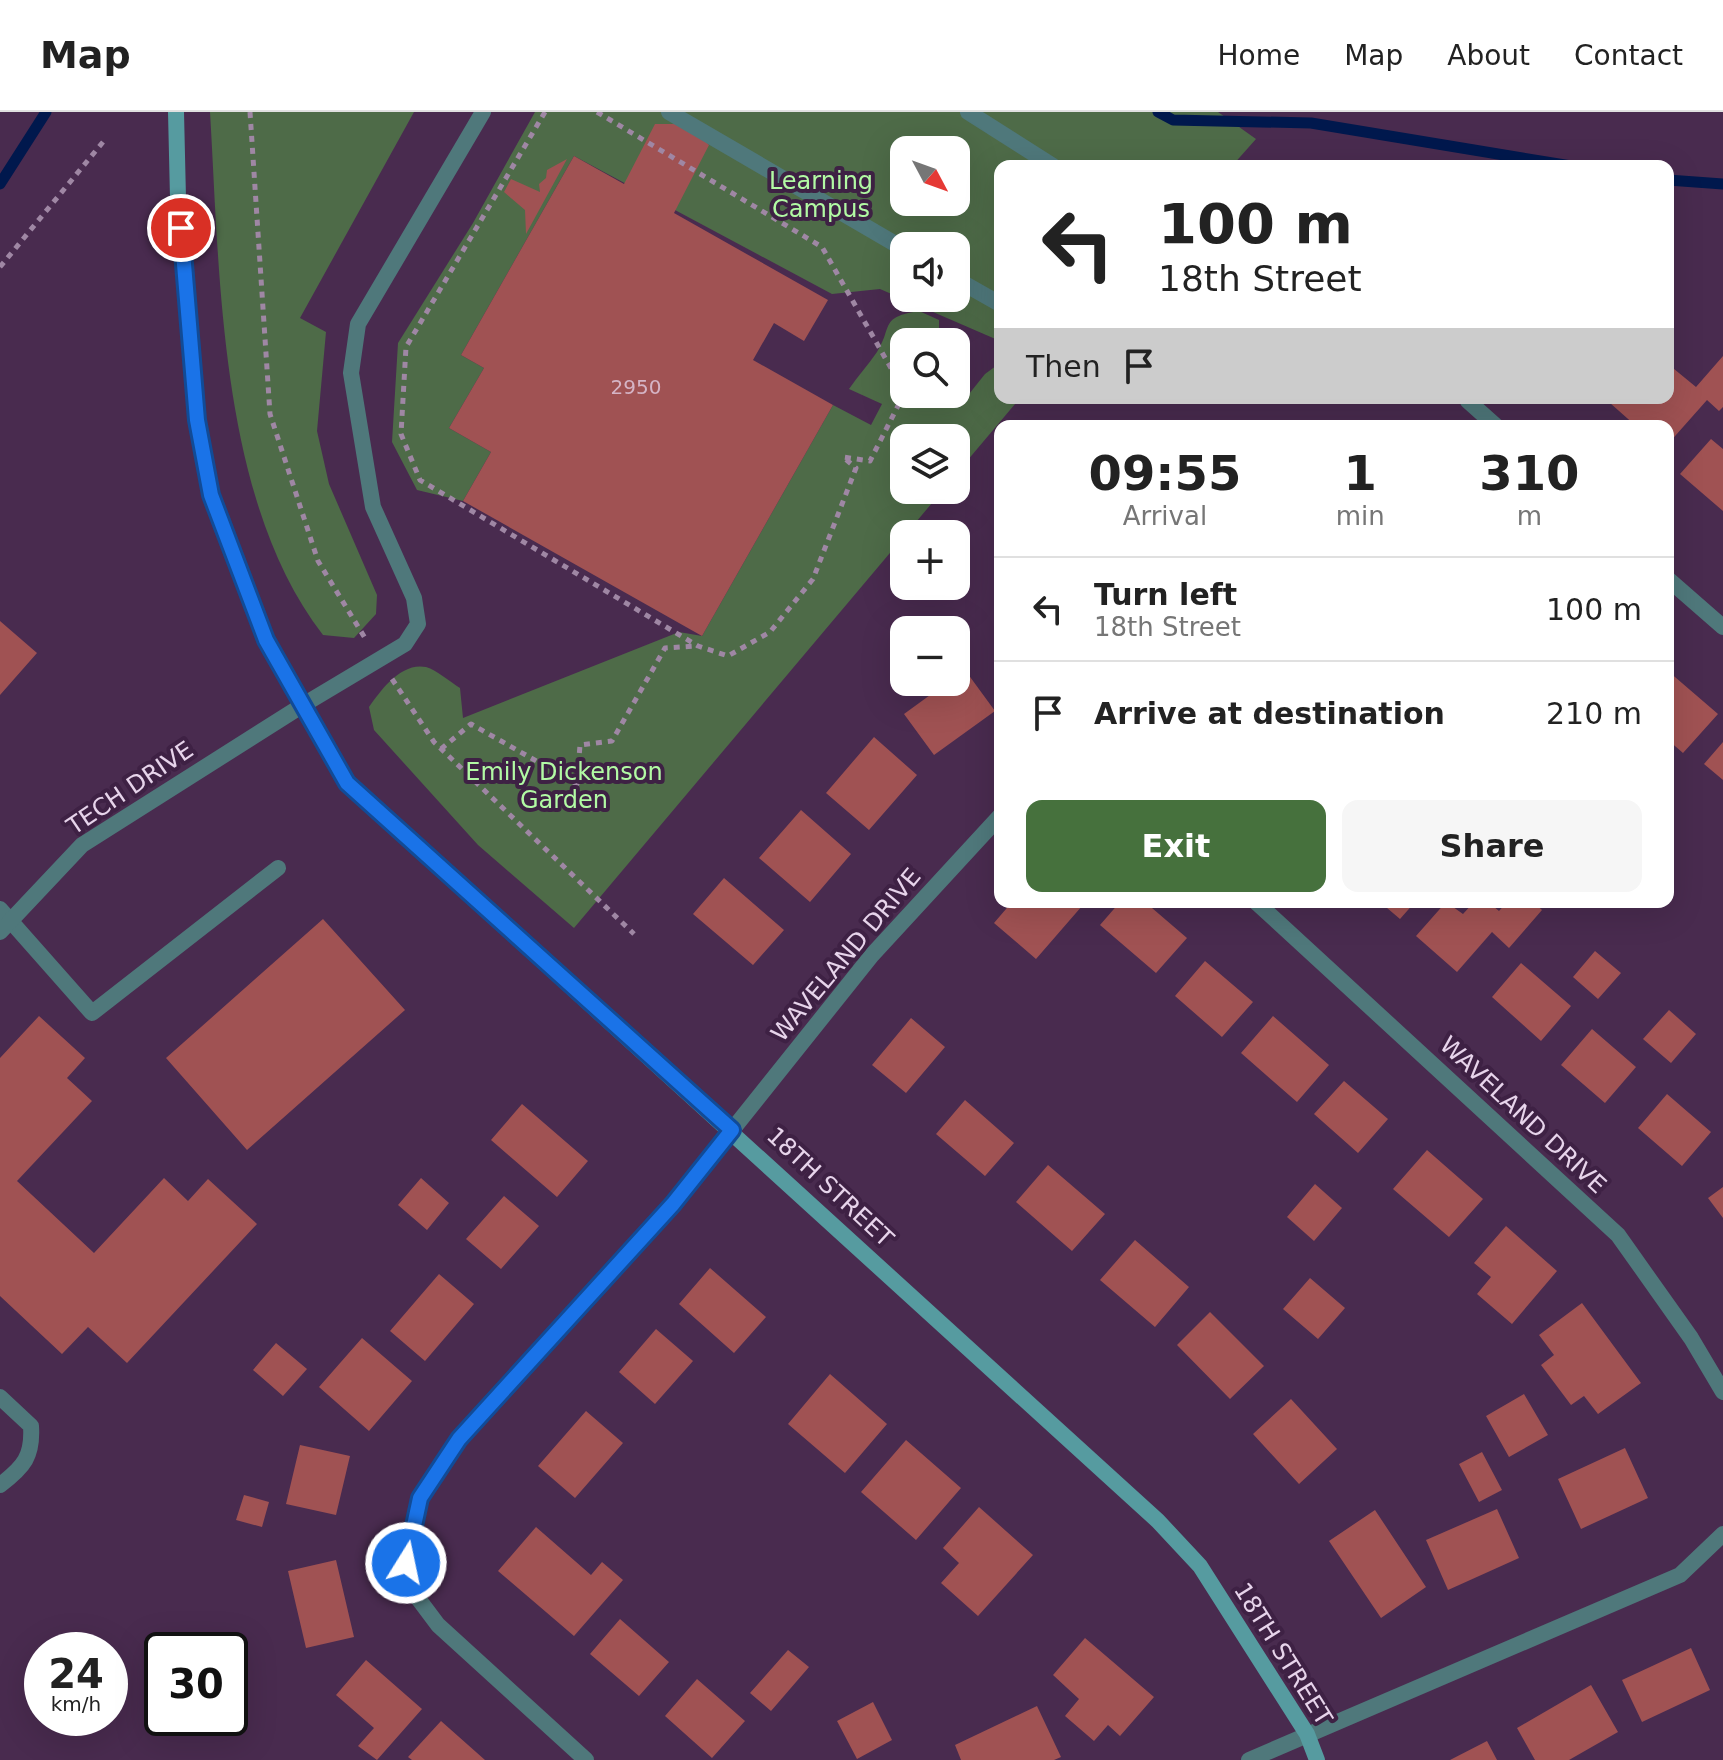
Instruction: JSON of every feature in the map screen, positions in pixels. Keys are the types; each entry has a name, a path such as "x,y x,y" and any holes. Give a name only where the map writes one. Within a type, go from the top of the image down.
{"street":[{"name":"18TH STREET","path":"176,112 178,198 197,420 211,495 266,640 347,783 732,1130 1158,1521 1200,1566 1307,1734 1317,1760"},
{"name":"TECH DRIVE","path":"4,920 82,845 405,644 418,624 414,598 373,507 351,373 358,324 483,112"},
{"path":"669,112 890,241"},
{"path":"968,112 1044,160"},
{"path":"970,287 994,301"},
{"path":"1471,404 1489,420"},
{"path":"1674,584 1723,627"},
{"name":"WAVELAND DRIVE","path":"586,1760 438,1625 405,1581 408,1545 420,1498 459,1439 673,1204 872,955 994,823"},
{"path":"4,920 92,1013 278,868"},
{"name":"WAVELAND DRIVE","path":"1263,908 1618,1235 1691,1338 1723,1392"},
{"path":"0,1397 31,1426 32,1449 20,1469 0,1485"},
{"path":"1249,1760 1680,1575 1723,1534"}],"path":[{"path":"250,112 270,414 318,561 379,659 441,749 634,934"},
{"path":"545,112 406,347 401,434 420,480 698,646 728,656 770,632 813,579 856,468 843,457 870,461 896,408"},
{"path":"597,112 822,247 890,368"},
{"path":"0,267 103,142"},
{"path":"441,749 471,724 577,784 580,745 612,741 665,648 698,646"}],"green space":[{"path":"210,112 414,112 300,318 326,332 317,431 329,484 377,595 376,614 354,638 323,635 289,581 263,520 244,454 231,385 223,314"},
{"name":"Learning Campus","path":"535,112 1218,112 1256,139 1237,160 994,160 994,338 933,312 970,312 970,232 890,232 890,293 880,289 832,294 574,156 461,355 484,368 449,428 491,452 463,501 417,490 392,442 398,343 473,223"},
{"name":"Emily Dickenson Garden","path":"921,312 939,320 939,328 890,328 890,408 970,408 970,393 994,367 994,404 1015,404 1001,420 994,420 994,429 970,457 970,424 890,424 890,504 931,504 918,520 890,520 890,553 574,928 478,845 374,730 369,707 400,673 426,667 460,688 463,718 679,632 702,636 833,405 871,425 882,404 849,389 877,352 889,324 898,316"}],"building":[{"path":"655,124 675,124 699,135 709,145 674,213 828,300 804,341 774,323 753,360 833,405 702,636 463,501 491,452 449,428 484,368 461,355 574,156 624,184"},
{"path":"567,159 526,234 525,210 504,192 511,179 540,192 539,184 546,178 547,170"},
{"path":"1723,356 1723,407 1719,411 1707,400 1674,437 1674,420 1629,420 1611,404 1674,404 1674,369 1696,387"},
{"path":"1711,439 1723,449 1723,511 1680,474"},
{"path":"0,621 37,653 0,695"},
{"path":"1674,676 1718,714 1683,753 1674,745"},
{"path":"970,677 994,710 934,755 904,714 929,696 970,696"},
{"path":"874,737 917,775 869,830 826,793"},
{"path":"1723,742 1723,780 1704,764"},
{"path":"801,810 851,854 810,902 759,858"},
{"path":"724,878 784,930 753,965 693,914"},
{"path":"1007,908 1080,908 1036,959 994,923"},
{"path":"1115,908 1152,908 1187,938 1156,973 1100,925"},
{"path":"1387,908 1410,908 1400,919"},
{"path":"1441,908 1454,908 1463,914 1468,908 1542,910 1509,948 1492,932 1457,972 1416,936"},
{"path":"323,919 405,1010 247,1150 166,1058"},
{"path":"1595,951 1621,973 1598,999 1573,977"},
{"path":"1205,961 1253,1002 1222,1037 1175,996"},
{"path":"1521,963 1571,1006 1541,1041 1492,997"},
{"path":"1669,1010 1696,1034 1671,1063 1643,1039"},
{"path":"39,1016 85,1058 67,1078 92,1101 17,1181 94,1253 164,1178 188,1201 208,1179 257,1224 127,1363 88,1327 62,1354 0,1296 0,1058"},
{"path":"1273,1016 1329,1065 1297,1102 1241,1053"},
{"path":"911,1018 945,1047 906,1093 872,1065"},
{"path":"1592,1029 1636,1067 1605,1103 1561,1065"},
{"path":"1344,1081 1388,1119 1358,1153 1314,1114"},
{"path":"1667,1094 1711,1132 1682,1166 1638,1128"},
{"path":"965,1100 1014,1143 985,1176 936,1134"},
{"path":"522,1104 588,1161 557,1197 491,1140"},
{"path":"1427,1150 1483,1199 1449,1237 1393,1189"},
{"path":"1048,1165 1105,1214 1072,1251 1016,1202"},
{"path":"421,1178 449,1203 427,1230 398,1205"},
{"path":"1315,1184 1342,1208 1314,1241 1287,1217"},
{"path":"1723,1187 1723,1218 1708,1198"},
{"path":"504,1196 539,1226 501,1269 466,1239"},
{"path":"1506,1226 1557,1271 1512,1324 1477,1294 1491,1277 1474,1263"},
{"path":"1135,1240 1189,1287 1155,1327 1100,1280"},
{"path":"710,1268 766,1317 734,1353 679,1304"},
{"path":"439,1274 474,1304 425,1361 390,1331"},
{"path":"1310,1278 1345,1308 1318,1339 1283,1309"},
{"path":"1582,1303 1641,1383 1598,1414 1584,1396 1571,1405 1541,1365 1554,1355 1539,1335"},
{"path":"1210,1312 1264,1366 1230,1399 1177,1345"},
{"path":"656,1329 693,1361 655,1404 619,1372"},
{"path":"362,1338 412,1381 369,1431 319,1387"},
{"path":"276,1343 307,1369 283,1396 253,1370"},
{"path":"830,1374 887,1424 845,1473 788,1424"},
{"path":"1524,1394 1548,1435 1509,1457 1486,1416"},
{"path":"1291,1399 1337,1449 1299,1484 1253,1434"},
{"path":"586,1411 623,1443 575,1498 538,1466"},
{"path":"906,1440 961,1488 916,1540 861,1492"},
{"path":"300,1445 350,1456 336,1515 286,1504"},
{"path":"1625,1448 1648,1498 1581,1529 1558,1479"},
{"path":"1482,1452 1502,1490 1479,1502 1459,1464"},
{"path":"244,1495 269,1502 262,1527 236,1520"},
{"path":"979,1507 1033,1555 978,1616 941,1583 959,1563 943,1548"},
{"path":"1497,1509 1519,1558 1448,1590 1426,1540"},
{"path":"1375,1510 1426,1587 1381,1618 1329,1541"},
{"path":"536,1527 591,1575 602,1562 623,1580 574,1636 498,1571"},
{"path":"336,1560 354,1637 306,1648 288,1571"},
{"path":"620,1619 669,1662 639,1696 590,1654"},
{"path":"1085,1638 1154,1697 1120,1736 1108,1725 1094,1741 1065,1716 1079,1699 1053,1675"},
{"path":"1691,1648 1710,1690 1642,1722 1622,1680"},
{"path":"788,1650 809,1667 771,1711 750,1693"},
{"path":"366,1660 422,1709 377,1760 358,1746 374,1728 336,1695"},
{"path":"697,1679 745,1721 712,1758 665,1716"},
{"path":"1591,1685 1618,1732 1569,1760 1535,1760 1517,1728"},
{"path":"873,1702 892,1740 857,1759 837,1721"},
{"path":"1037,1706 1061,1757 1054,1760 961,1760 955,1745"},
{"path":"441,1721 485,1760 412,1760 408,1757"},
{"path":"1487,1741 1497,1760 1450,1760"}],"waterway":[{"path":"0,184 46,112"},
{"path":"1158,112 1173,120 1311,123 1535,160"},
{"path":"1674,180 1723,184"}],"route":[{"path":"181,228 197,420 211,495 266,640 347,783 732,1130 673,1204 459,1439 420,1498 406,1563"}]}
